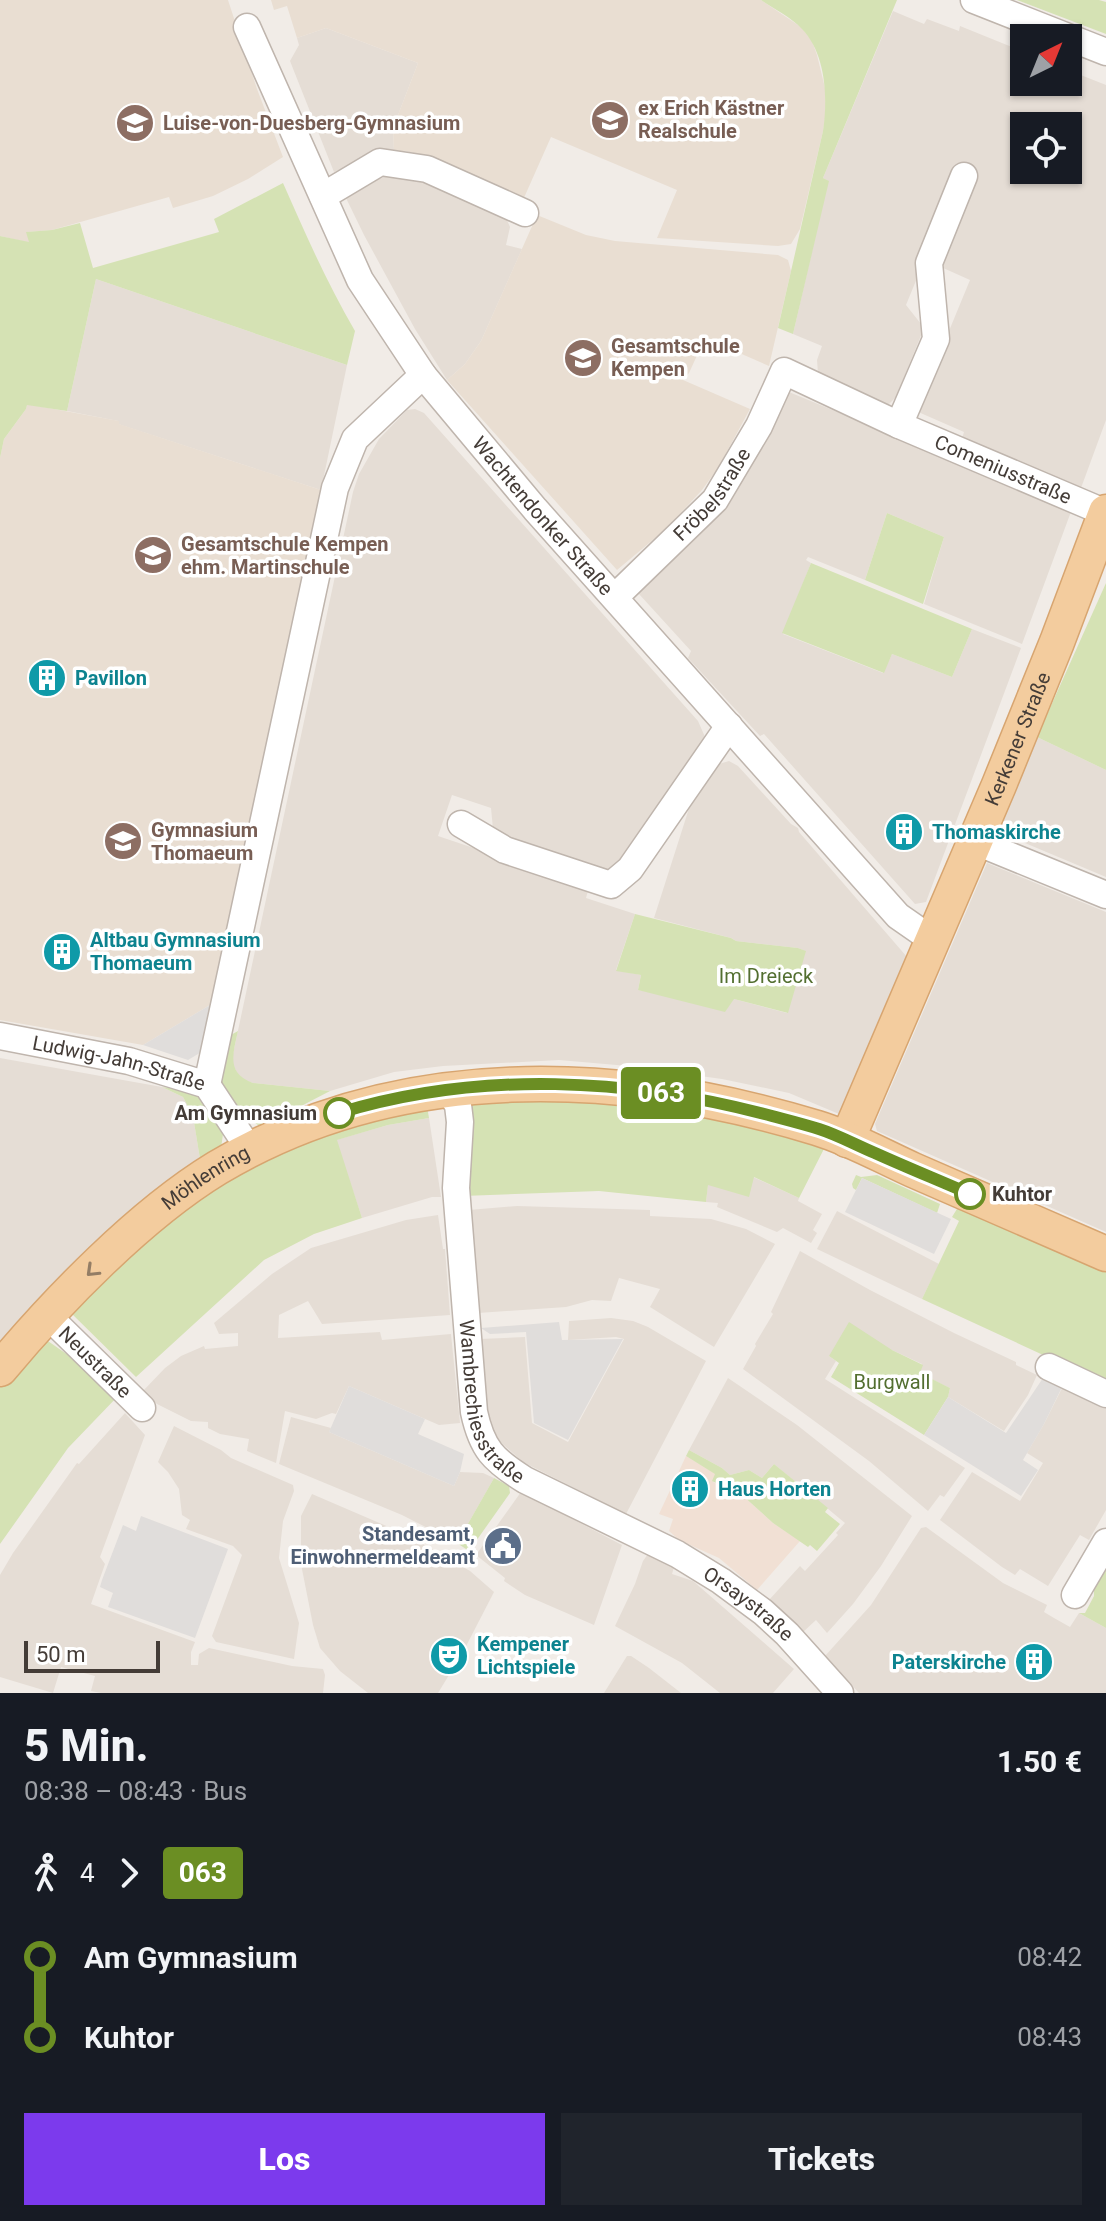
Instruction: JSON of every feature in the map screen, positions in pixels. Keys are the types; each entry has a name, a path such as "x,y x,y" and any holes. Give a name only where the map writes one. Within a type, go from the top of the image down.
{"main road":[{"name":"Kerkener Straße","path":"847,1140 1033,703 1106,513"},
{"name":"Möhlenring","path":"0,1369 110,1254 166,1205 216,1169 287,1132 339,1113 383,1100 447,1089 550,1084 639,1089 733,1106 847,1140 1106,1254"}],"street":[{"path":"974,0 1106,52"},
{"name":"Wachtendonker Straße","path":"247,27 360,280 423,375 535,509 898,916 933,937"},
{"path":"323,196 380,162 427,169 525,213"},
{"path":"899,425 936,339 929,263 964,176"},
{"name":"Comeniusstraße","path":"784,371 899,425 1106,513"},
{"name":"Fröbelstraße","path":"615,597 715,500 759,426 784,371"},
{"path":"207,1085 335,488 355,439 423,375"},
{"path":"461,824 505,850 611,885 630,869 729,726"},
{"path":"974,841 1106,895"},
{"name":"Ludwig-Jahn-Straße","path":"0,1036 129,1061 207,1085 250,1150"},
{"name":"Wambrechiesstraße","path":"447,1089 450,1161 456,1188 474,1412 479,1433 488,1451 525,1480 639,1536"},
{"name":"Neustraße","path":"48,1316 142,1408"},
{"path":"1049,1367 1106,1394"},
{"name":"Orsaystraße","path":"639,1536 697,1566 751,1603 787,1634 840,1693"},
{"path":"1075,1595 1106,1542"}],"shaded area":[{"name":"Luise-von-Duesberg-Gymnasium","path":"0,0 228,0 283,157 213,196 173,208 169,197 52,230 27,232 30,243 0,236"},
{"name":"ex Erich Kästner Realschule","path":"271,0 761,0 801,27 812,41 826,92 823,131 800,229 791,244 778,246 657,238 677,190 551,137 523,200 422,155 394,151 393,128 418,63 326,28 297,38 287,6 274,10"},
{"path":"893,11 924,24 927,19 959,31 960,26 1010,46 1010,96 1082,96 1082,76 1106,85 1106,420 1081,488 962,439 964,432 916,411 970,280 932,263 961,171 906,305 921,324 922,333 896,397 889,404 879,405 818,373 817,360 822,346 793,334 828,181 823,178"},
{"path":"326,28 418,63 393,128 394,151 367,157 334,172 290,61 299,45 297,38"},
{"path":"390,175 415,177 506,218 510,227 506,245 522,249 481,341 465,364 447,380 415,329 346,198 350,190"},
{"name":"Gesamtschule Kempen","path":"537,215 586,235 615,241 778,255 788,260 791,271 769,366 705,338 683,380 750,409 718,468 702,490 667,528 617,570 447,380 465,364 481,341"},
{"path":"96,279 347,365 321,490 118,424 118,421 67,411"},
{"path":"789,392 1072,509 1022,644 924,604 944,537 887,513 865,580 808,557 806,560 811,563 783,634 883,673 892,654 952,677 972,629 1021,648 926,902 915,904 764,734 760,736 688,658 691,651 639,594 639,587 755,457"},
{"path":"27,404 119,421 119,424 321,490 210,1005 143,1045 0,1020 0,458 4,439"},
{"path":"407,410 424,413 698,721 705,737 700,752 622,862 609,873 508,842 493,829 491,808 452,795 438,836 589,887 586,898 635,914 616,970 641,975 638,990 734,999 787,1013 805,951 736,941 654,918 692,799 719,764 729,761 738,766 798,828 907,957 839,1114 789,1093 722,1079 559,1060 443,1066 394,1072 330,1091 253,1083 237,1073 233,1054 353,492 359,474 379,439"},
{"path":"1037,737 1106,770 1106,877 996,831"},
{"path":"987,863 1106,912 1106,1232 877,1131 875,1124"},
{"path":"213,992 219,1003 208,1048 188,1060 143,1045 210,1005"},
{"path":"0,1058 162,1087 183,1097 193,1116 200,1159 0,1344"},
{"path":"429,1118 441,1197 362,1218 336,1140 388,1125"},
{"path":"753,1177 799,1198 798,1201 822,1214 813,1230 817,1233 811,1243 783,1228 777,1232 717,1207 718,1203 706,1202 708,1184"},
{"path":"862,1178 951,1219 934,1254 845,1212"},
{"path":"517,1206 650,1210 650,1216 711,1219 746,1229 775,1244 714,1347 650,1307 660,1289 619,1278 611,1301 592,1300 566,1307 478,1313 469,1210"},
{"path":"837,1211 939,1264 922,1299 817,1249"},
{"path":"438,1215 445,1249 450,1315 322,1324 308,1301 279,1315 278,1338 380,1332 382,1340 451,1334 460,1423 439,1425 349,1386 336,1414 316,1419 285,1411 276,1463 247,1451 249,1439 220,1434 208,1428 208,1422 191,1421 157,1404 143,1391 181,1356 204,1346 205,1349 238,1346 238,1333 219,1334 214,1323 272,1274 311,1248 406,1220"},
{"path":"800,1251 1037,1375 1028,1395 1004,1431 948,1397 950,1388 919,1373 922,1364 892,1350 829,1356 836,1361 825,1379 965,1468 944,1497 940,1495 928,1511 869,1461 743,1369 773,1314 771,1312"},
{"path":"611,1318 648,1327 706,1361 626,1514 523,1462 498,1440 487,1411 480,1339 525,1337 532,1423 568,1442 624,1339 568,1340 569,1321"},
{"path":"559,1322 562,1340 623,1339 568,1440 534,1423 526,1332 490,1334 481,1328"},
{"path":"1045,1375 1063,1385 1023,1460 1038,1470 1021,1496 924,1435 948,1397 1006,1433"},
{"path":"728,1378 797,1425 912,1516 881,1566 827,1633 816,1620 802,1633 769,1600 800,1566 805,1571 845,1523 774,1464 762,1478 749,1470 730,1475 689,1450"},
{"path":"1064,1384 1106,1404 1106,1510 1089,1540 1080,1535 1048,1586 1020,1569 1015,1575 940,1520 972,1472 1020,1501 1043,1463 1027,1453"},
{"path":"349,1386 425,1419 418,1434 464,1454 454,1486 329,1432"},
{"path":"125,1413 145,1435 100,1557 105,1564 91,1604 195,1642 191,1665 198,1665 199,1654 209,1648 292,1666 323,1669 323,1693 101,1693 91,1691 95,1676 61,1667 53,1693 0,1677 0,1575 77,1463"},
{"path":"291,1417 331,1428 329,1432 454,1486 460,1472 483,1473 494,1478 457,1543 402,1515 279,1464"},
{"path":"174,1426 231,1458 293,1485 294,1491 283,1521 279,1558 299,1623 294,1659 216,1642 212,1636 242,1555 233,1546 186,1529 190,1520 182,1515 179,1489 158,1462"},
{"path":"686,1456 716,1474 713,1482 742,1495 773,1523 800,1541 757,1590 719,1558 679,1540 669,1531 673,1519 659,1514"},
{"path":"521,1492 622,1545 594,1625 525,1595 504,1581 505,1578 476,1555"},
{"path":"312,1494 405,1534 470,1571 494,1592 438,1693 368,1693 340,1671 320,1648 301,1564 301,1516"},
{"path":"141,1516 228,1549 195,1638 108,1607 113,1593 100,1587 102,1580 123,1525 136,1531"},
{"path":"926,1527 1003,1583 1047,1605 1044,1612 1070,1627 1079,1613 1106,1628 1106,1693 859,1693 825,1656 871,1605 921,1528"},
{"path":"648,1554 674,1567 672,1574 693,1581 794,1669 773,1693 720,1693 682,1663 615,1626"},
{"path":"627,1656 649,1668 681,1693 604,1693"}],"green space":[{"path":"761,0 897,0 823,178 829,181 793,334 778,328 823,131 825,91 821,64 810,39 793,21"},
{"path":"1017,0 1106,2 1106,34"},
{"path":"283,183 355,331 347,365 96,279 67,411 27,405 4,439 0,458 0,236 29,242 26,232 80,223 93,268 219,232 214,219"},
{"path":"887,513 944,537 923,604 865,580"},
{"path":"811,563 972,629 952,677 892,654 884,673 782,633"},
{"path":"1106,583 1106,770 1037,737"},
{"name":"Im Dreieck","path":"635,914 736,941 806,951 788,1013 734,999 725,1012 638,990 641,975 616,971"},
{"path":"238,1031 234,1062 244,1079 253,1083 330,1091 261,1127 234,1104 220,1081 229,1036"},
{"path":"162,1087 195,1092 209,1101 223,1134 221,1148 200,1159 193,1116 183,1097"},
{"path":"473,1097 633,1098 828,1141 799,1198 754,1177 749,1197 708,1185 706,1202 599,1191 463,1196 468,1114"},
{"path":"427,1106 429,1118 388,1125 337,1140 362,1218 314,1234 264,1260 136,1377 70,1312 155,1226 230,1171 316,1131"},
{"path":"856,1175 877,1175 940,1204 937,1213 862,1178 856,1190 852,1184"},
{"path":"960,1204 1106,1265 1106,1384 922,1299 959,1221 952,1217"},
{"name":"Burgwall","path":"849,1322 892,1350 923,1365 920,1373 950,1388 948,1397 924,1435 831,1377 839,1363 829,1356"},
{"path":"45,1339 91,1371 118,1396 68,1448 0,1544 0,1383"},
{"path":"689,1450 730,1475 749,1470 762,1478 774,1464 828,1508 825,1512 840,1524 817,1551 810,1545 808,1547 773,1523 742,1495 712,1481 715,1474 686,1456"},
{"path":"494,1478 509,1486 510,1493 469,1551 457,1543"},
{"path":"1106,1561 1106,1628 1079,1613 1085,1613 1094,1596 1094,1583"}],"bus line":[{"name":"063","path":"339,1113 415,1094 484,1086 533,1084 639,1089 733,1106 818,1129 970,1194"}],"place":[{"name":"ex Erich Kästner Realschule","path":"610,120"},
{"name":"Luise-von-Duesberg-Gymnasium","path":"135,123"},
{"name":"Gesamtschule Kempen","path":"583,358"},
{"name":"Gesamtschule Kempen ehm. Martinschule","path":"153,555"},
{"name":"Pavillon","path":"47,678"},
{"name":"Thomaskirche","path":"904,832"},
{"name":"Gymnasium Thomaeum","path":"123,841"},
{"name":"Altbau Gymnasium Thomaeum","path":"62,952"},
{"name":"Am Gymnasium","path":"339,1113"},
{"name":"Kuhtor","path":"970,1194"},
{"name":"Haus Horten","path":"690,1489"},
{"name":"Standesamt, Einwohnermeldeamt","path":"503,1546"},
{"name":"Kempener Lichtspiele","path":"449,1656"},
{"name":"Paterskirche","path":"1034,1662"}]}
